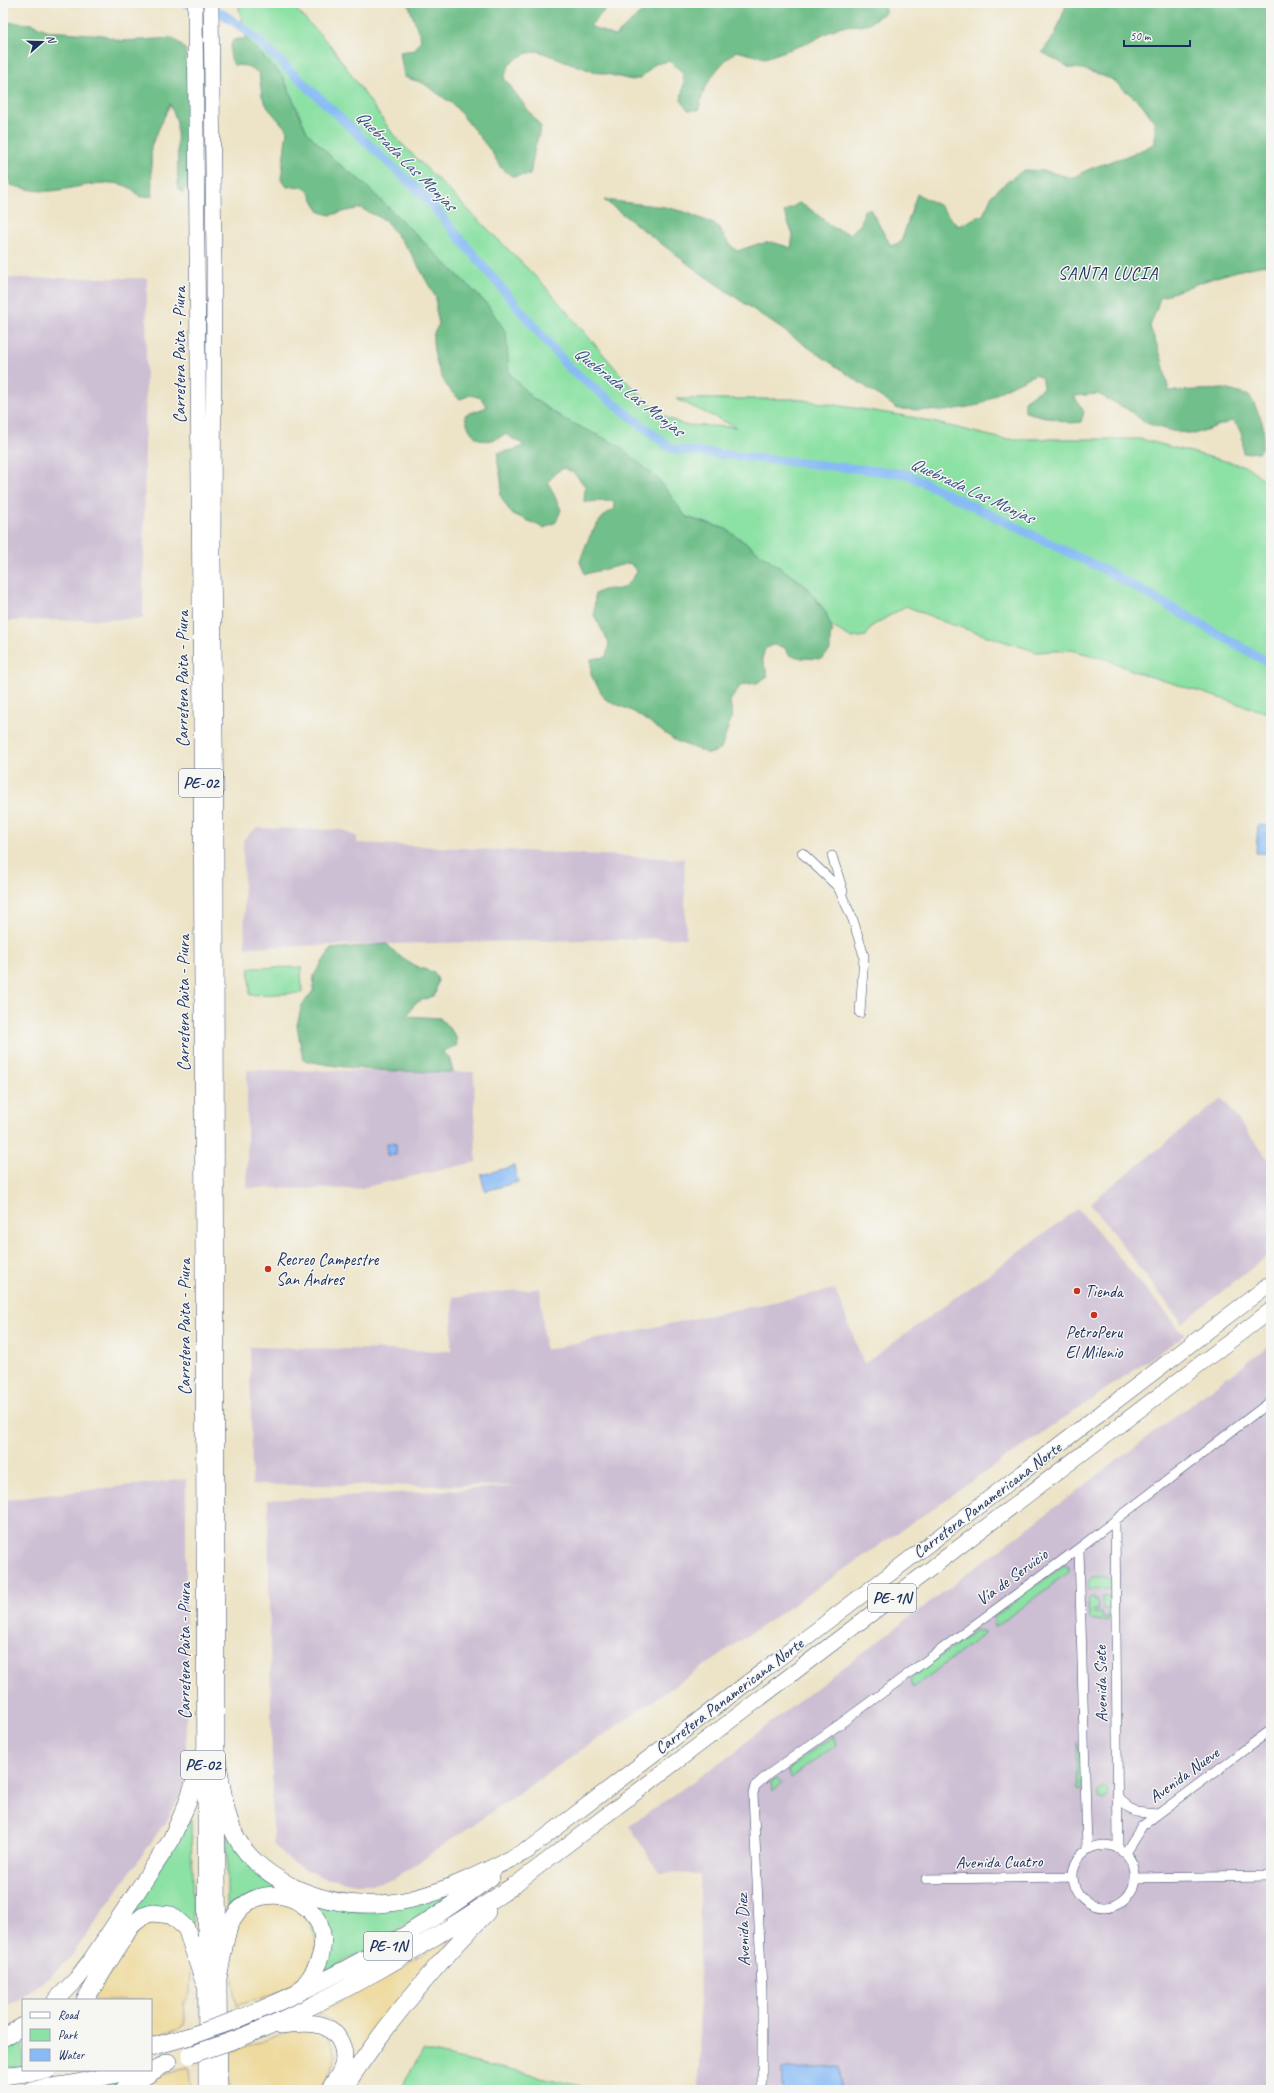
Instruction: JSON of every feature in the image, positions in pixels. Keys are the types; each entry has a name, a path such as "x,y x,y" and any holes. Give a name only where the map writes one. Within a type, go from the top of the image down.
{"highway":[{"name":"Carretera Paita - Piura","path":"195,3 210,1757 220,1974"},
{"name":"Carretera Paita - Piura","path":"206,2090 204,1982 210,1757 216,837 213,557 214,262 211,3"},
{"name":"Carretera Panamericana Norte","path":"152,2046 190,2036 294,1997 375,1954 425,1924 528,1850 1271,1283"},
{"name":"Carretera Panamericana Norte","path":"152,2066 190,2055 273,2025 390,1965 434,1939 513,1886 1271,1310"},
{"path":"839,1612 852,1628"},
{"path":"210,1757 230,1822 239,1842 251,1858 264,1869 286,1884 310,1894 358,1904 382,1904 411,1900 438,1893 528,1850"},
{"path":"57,1999 77,1979 92,1959 170,1842 210,1757"},
{"path":"343,2090 410,1998 458,1943 513,1886"},
{"path":"220,1974 226,1936 232,1920 240,1910 250,1902 260,1898 273,1896 290,1898 300,1902 314,1916 322,1933 323,1946 322,1957 316,1970 294,1997"},
{"path":"86,1999 131,1926 143,1916 152,1913 171,1915 186,1928 204,1982"},
{"name":"PE-02","path":"220,1974 220,2090"},
{"path":"273,2025 316,2024 329,2028 337,2036 342,2047 344,2059 341,2071 329,2090"},
{"path":"3,2038 22,2027"},
{"path":"123,2090 168,2062"},
{"path":"3,2076 40,2071"},
{"path":"31,2090 72,2084 130,2071"}],"street":[{"path":"802,853 829,876 838,887 845,901"},
{"path":"832,856 845,901 864,956 860,1013"},
{"name":"Vía de Servicio","path":"769,1774 840,1724 1079,1548 1271,1401"},
{"name":"Avenida Siete","path":"1115,1520 1118,1798 1122,1851"},
{"name":"Avenida Siete","path":"1079,1548 1087,1850"},
{"name":"Avenida Nueve","path":"1122,1851 1142,1826 1271,1730"},
{"name":"Avenida Diez","path":"762,2090 762,1991 753,1794 755,1786 769,1774"},
{"path":"1118,1798 1135,1812 1158,1814"},
{"path":"1102,1845 1122,1851 1133,1864 1135,1878 1130,1893 1125,1899 1119,1904 1104,1908 1096,1907 1082,1899 1077,1892 1073,1877 1076,1862 1087,1850 1102,1845"},
{"path":"1135,1878 1271,1876"},
{"name":"Avenida Cuatro","path":"926,1879 1073,1877"}],"shaded area":[{"path":"3,278 147,278 143,619 3,621"},
{"path":"256,828 343,830 357,837 357,843 684,859 686,938 245,947 243,840"},
{"path":"247,1070 474,1072 476,1162 357,1189 247,1188"},
{"path":"1222,1098 1271,1163 1271,1253 1182,1323 1090,1203"},
{"path":"1078,1209 1185,1335 394,1879 372,1884 356,1884 324,1878 295,1864 281,1853 273,1843 268,1500 527,1486 252,1485 250,1347 451,1351 453,1297 540,1288 545,1350 835,1289 864,1364"},
{"path":"1271,1344 1271,2090 699,2090 700,1874 660,1873 629,1826 738,1750 745,1742"},
{"path":"186,1479 186,1786 168,1818 69,1960 23,1997 3,2008 3,1500"}],"green space":[{"path":"238,3 290,3 331,46 395,137 543,284 627,382 662,415 684,425 736,427 676,399 796,399 912,417 1003,439 1141,439 1248,467 1267,482 1271,489 1271,714 1136,672 1106,659 1071,650 1037,652 944,622 906,606 872,626 866,636 852,638 831,626 823,608 807,587 726,529 686,517 660,481 532,398 509,373 506,354 486,303 362,182 335,161 307,132 283,77 246,38"},
{"path":"408,3 611,3 590,26 615,36 652,3 885,3 885,13 866,25 841,26 808,43 765,58 736,51 723,63 712,77 703,92 699,110 688,110 681,100 684,82 683,73 670,61 655,64 641,78 632,80 589,70 538,51 524,54 510,63 504,78 541,127 535,147 530,175 512,176 501,168 491,151 454,105 423,83 404,77 400,52 415,50 421,39"},
{"path":"1067,3 1271,3 1271,264 1242,270 1215,278 1160,298 1150,327 1161,356 1169,391 1225,389 1250,396 1262,423 1264,436 1260,452 1243,453 1240,431 1236,424 1232,421 1194,434 1172,431 1146,423 1127,409 1098,394 1074,396 1084,412 1081,422 1071,423 1025,412 1025,400 1043,388 1042,378 1036,374 1003,390 979,405 945,411 898,409 696,270 604,200 665,207 688,213 718,226 726,240 737,251 758,244 772,242 791,248 793,235 784,212 799,203 810,209 834,228 850,234 861,224 864,210 870,209 891,246 901,242 917,194 939,205 958,226 983,215 992,195 1024,170 1046,171 1072,178 1092,168 1135,153 1155,143 1155,123 1142,104 1111,79 1083,69 1070,68 1042,52 1055,35"},
{"path":"3,22 32,24 49,31 103,35 121,41 174,38 185,49 189,86 190,181 182,193 178,189 177,122 170,104 151,146 152,196 140,197 131,188 120,184 108,183 54,191 30,190 10,185 3,150"},
{"path":"246,38 283,77 307,132 335,161 362,182 486,303 506,332 509,373 532,398 562,418 618,445 660,481 686,517 726,529 807,587 826,613 833,632 830,636 830,651 821,659 802,658 789,655 784,647 772,645 765,649 762,659 768,676 757,683 741,685 730,701 732,716 721,749 709,754 676,741 634,712 605,699 591,675 591,659 606,657 609,643 594,615 595,594 608,589 620,589 630,581 637,572 630,563 585,574 580,562 585,547 597,524 608,512 615,508 613,501 584,502 585,486 574,473 564,468 556,472 548,482 561,510 556,522 544,528 511,513 500,495 502,485 498,464 498,453 524,445 505,434 490,440 479,439 470,430 465,415 487,407 481,398 471,395 460,399 448,388 440,372 433,346 434,332 439,324 436,310 436,298 411,253 385,220 360,208 330,215 320,212 311,195 305,189 295,186 287,187 281,179 287,130 268,108 262,96 259,73 247,66 234,65 230,56 233,40"},
{"path":"387,944 408,962 420,968 434,972 438,980 435,995 415,1003 407,1016 440,1018 456,1036 457,1045 442,1052 449,1057 453,1072 415,1072 359,1069 303,1060 297,1025 302,1005 313,991 314,975 331,949"},
{"path":"301,967 302,993 250,995 249,968"},
{"path":"1064,1565 1069,1567 1069,1572 995,1627 994,1617"},
{"path":"1106,1576 1110,1579 1111,1589 1088,1590 1088,1582 1092,1577"},
{"path":"1094,1597 1094,1599 1097,1599 1098,1609 1094,1609 1094,1613 1102,1613 1102,1617 1109,1617 1110,1609 1103,1609 1103,1597 1111,1597 1112,1616 1108,1620 1095,1621 1090,1619 1088,1598"},
{"path":"976,1630 985,1633 913,1688 911,1678"},
{"path":"833,1735 836,1745 791,1778 788,1769"},
{"path":"1077,1741 1081,1757 1082,1791 1078,1790"},
{"path":"777,1779 782,1784 772,1791 771,1782"},
{"path":"1101,1788 1105,1788 1107,1789 1107,1797 1101,1798 1098,1795 1098,1791"},
{"path":"191,1819 193,1927 188,1920 127,1918 189,1820"},
{"path":"227,1827 290,1891 227,1921"},
{"path":"456,1891 380,1943 315,1977 305,1897 326,1903"},
{"path":"22,2032 22,2066 3,2069 3,2044"},
{"path":"423,2051 599,2090 399,2090"},
{"path":"121,2082 111,2090 84,2090"}],"sand":[{"path":"283,1901 307,1914 318,1946 311,1962 306,1972 293,1984 254,2001 237,2005 231,1971 231,1949 239,1921 252,1907"},
{"path":"157,1923 165,1924 177,1930 183,1940 191,1969 190,1994 184,2003 184,2025 177,2029 152,2037 152,1999 93,1999 139,1930 146,1925"},
{"path":"457,1933 336,2090 348,2062 332,2021 316,2014 390,1975"},
{"path":"295,2029 325,2034 334,2050 335,2056 333,2069 320,2090 230,2090 228,2054"},
{"path":"189,2067 191,2090 128,2090 147,2080"}],"water":[{"path":"1258,825 1271,826 1271,854 1256,853"},
{"path":"387,1143 396,1144 396,1155 387,1155"},
{"path":"514,1166 518,1182 485,1191 481,1175"},
{"path":"840,2067 841,2090 783,2090 783,2069"}],"waterway":[{"name":"Quebrada Las Monjas","path":"185,3 212,7 249,32 425,197 570,369 672,449 906,474 1107,571 1271,664"}],"place":[{"name":"Recreo Campestre San Ándres","path":"268,1269"},
{"name":"Tienda","path":"1077,1291"},
{"name":"PetroPeru El Milenio","path":"1094,1315"}],"district":[{"name":"SANTA LUCIA","path":"1108,273"}]}
